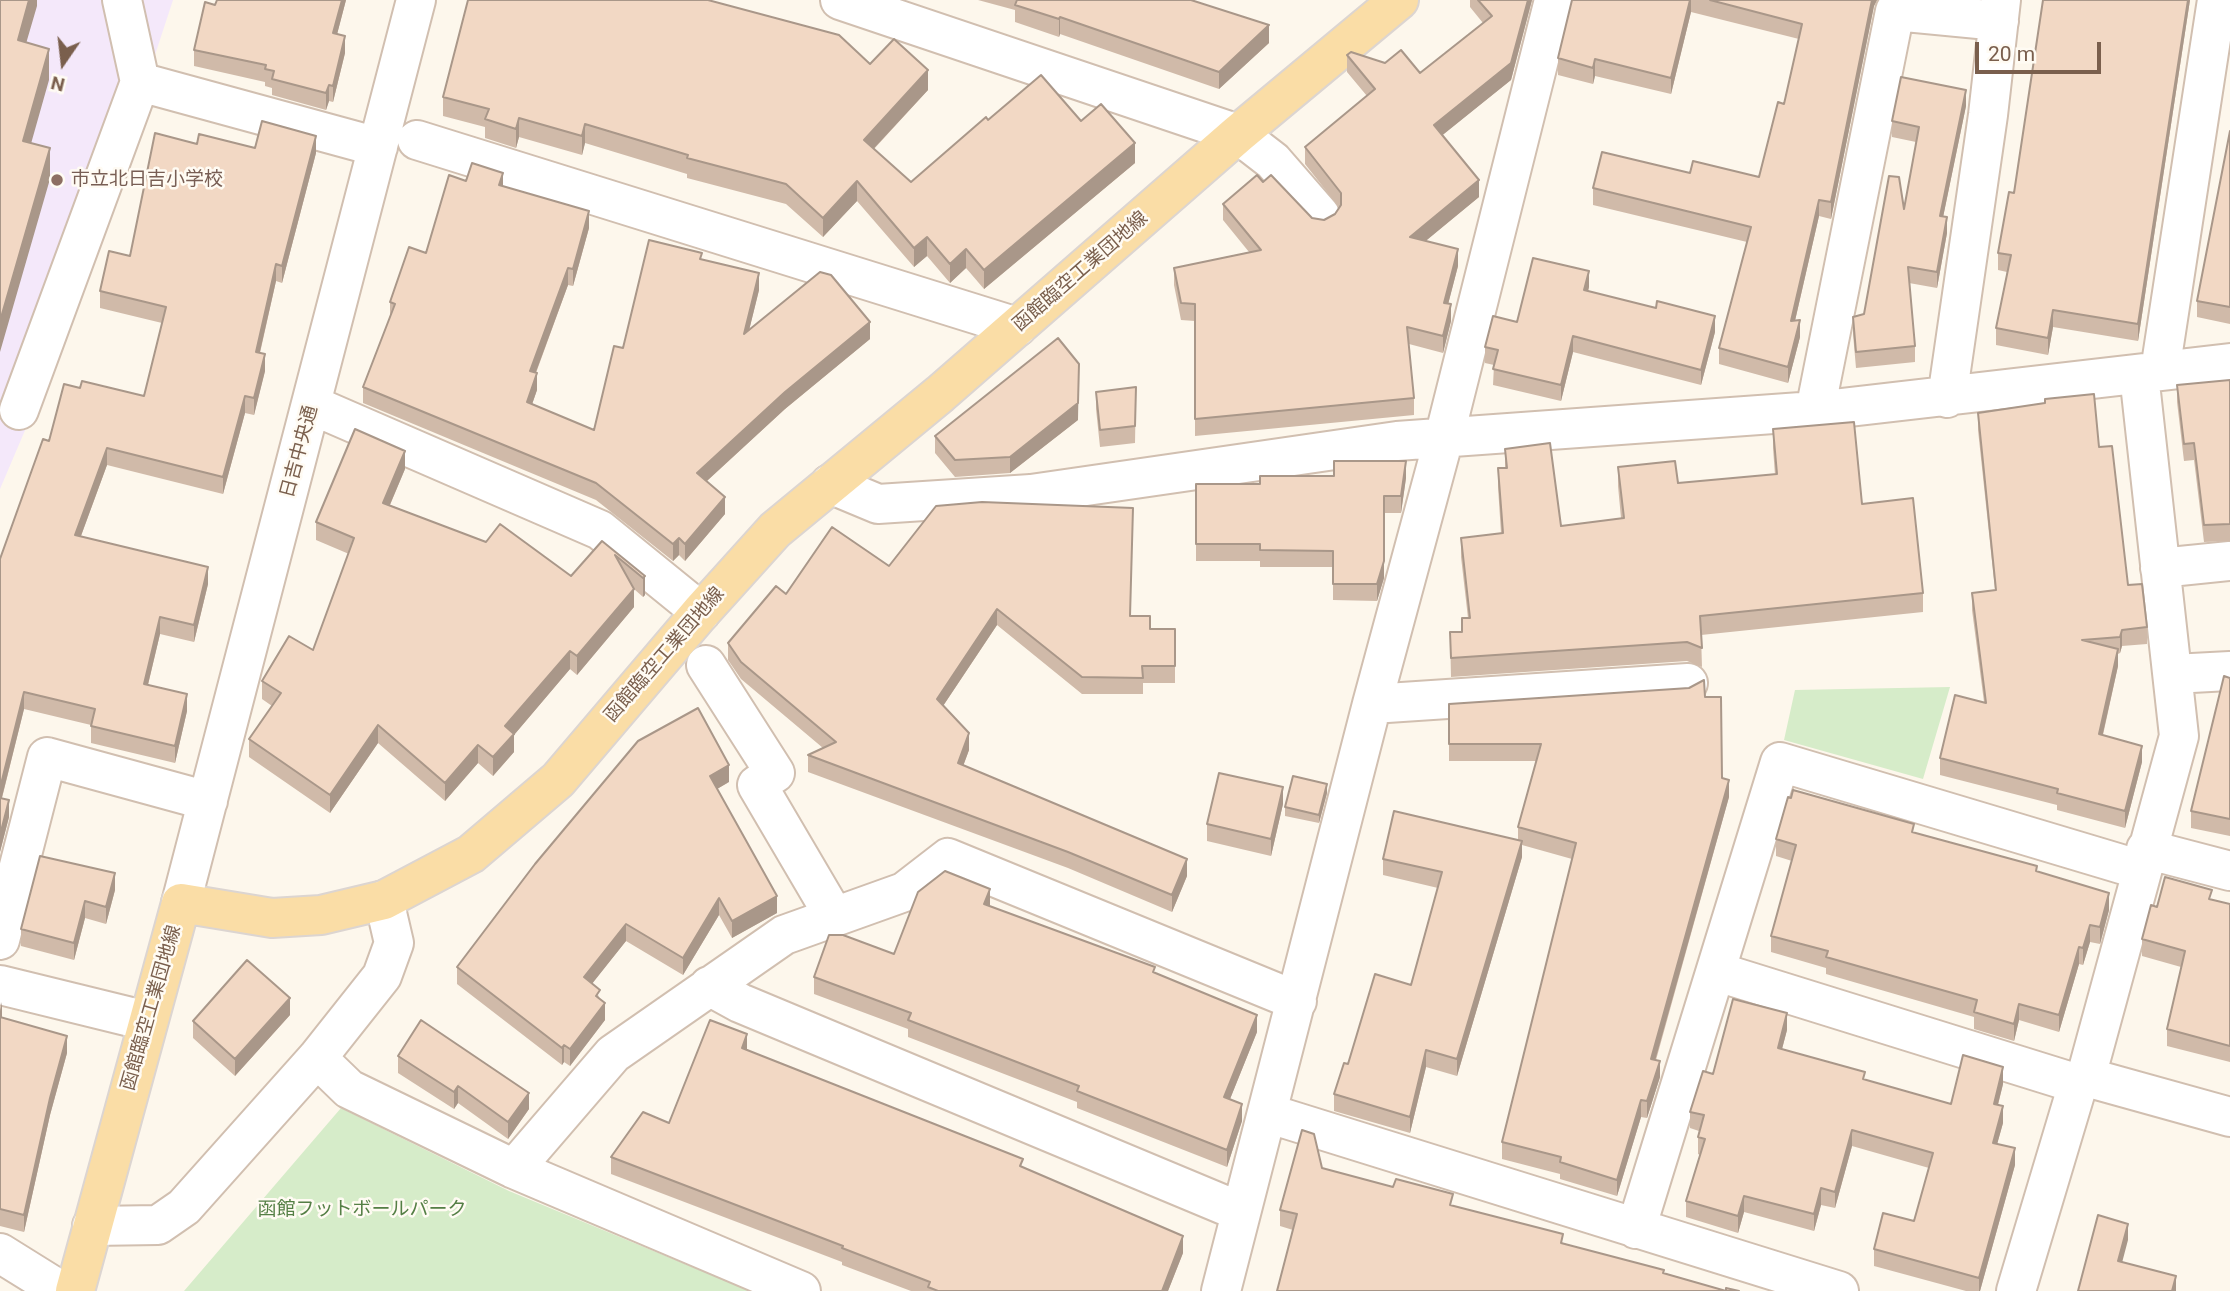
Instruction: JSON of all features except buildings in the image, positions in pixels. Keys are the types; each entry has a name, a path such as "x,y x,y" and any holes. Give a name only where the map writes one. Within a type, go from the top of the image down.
{"main road":[{"name":"函館臨空工業団地線","path":"75,1291 181,903 272,918 321,915 384,900 471,854 558,780 701,612 775,530 1399,0"}],"street":[{"path":"19,410 140,82 122,0"},
{"name":"日吉中央通","path":"181,903 416,0"},
{"path":"840,0 1238,134 1273,161 1320,215"},
{"path":"1221,1291 1372,705 1444,438 1554,0"},
{"path":"2016,1291 2082,1080 2179,736 2160,568 2150,373 2217,0"},
{"path":"1815,411 1895,11 2000,10 1968,267 1947,398"},
{"path":"140,82 378,148"},
{"path":"417,140 1017,327"},
{"path":"830,484 878,504 1031,494 1397,441 1815,411 1947,398 2230,363"},
{"path":"312,405 600,530 701,612"},
{"path":"2160,568 2230,561"},
{"path":"706,664 775,773 757,785 834,916"},
{"path":"2173,674 2230,671"},
{"path":"1372,705 1688,683"},
{"path":"0,940 47,757 208,801"},
{"path":"1636,1229 1718,972 1780,762 2144,859 2230,871"},
{"path":"514,1169 613,1054 784,935 904,892 948,858 1297,1001"},
{"path":"92,1226 158,1224 184,1207 317,1058 382,976 394,943 384,900"},
{"path":"1718,972 2082,1080 2230,1117"},
{"path":"0,985 147,1021"},
{"path":"709,986 740,1003 1241,1212"},
{"path":"317,1058 349,1088 514,1169 801,1291"},
{"path":"1267,1114 1839,1291"},
{"path":"0,1253 61,1291"}],"shaded area":[{"name":"市立北日吉小学校","path":"0,0 173,0 55,360 0,489"}],"green space":[{"path":"1950,687 1923,779 1784,740 1795,690"},
{"name":"函館フットボールパーク","path":"341,1108 509,1191 750,1291 184,1291"}],"place":[{"name":"市立北日吉小学校","path":"57,180"}]}
